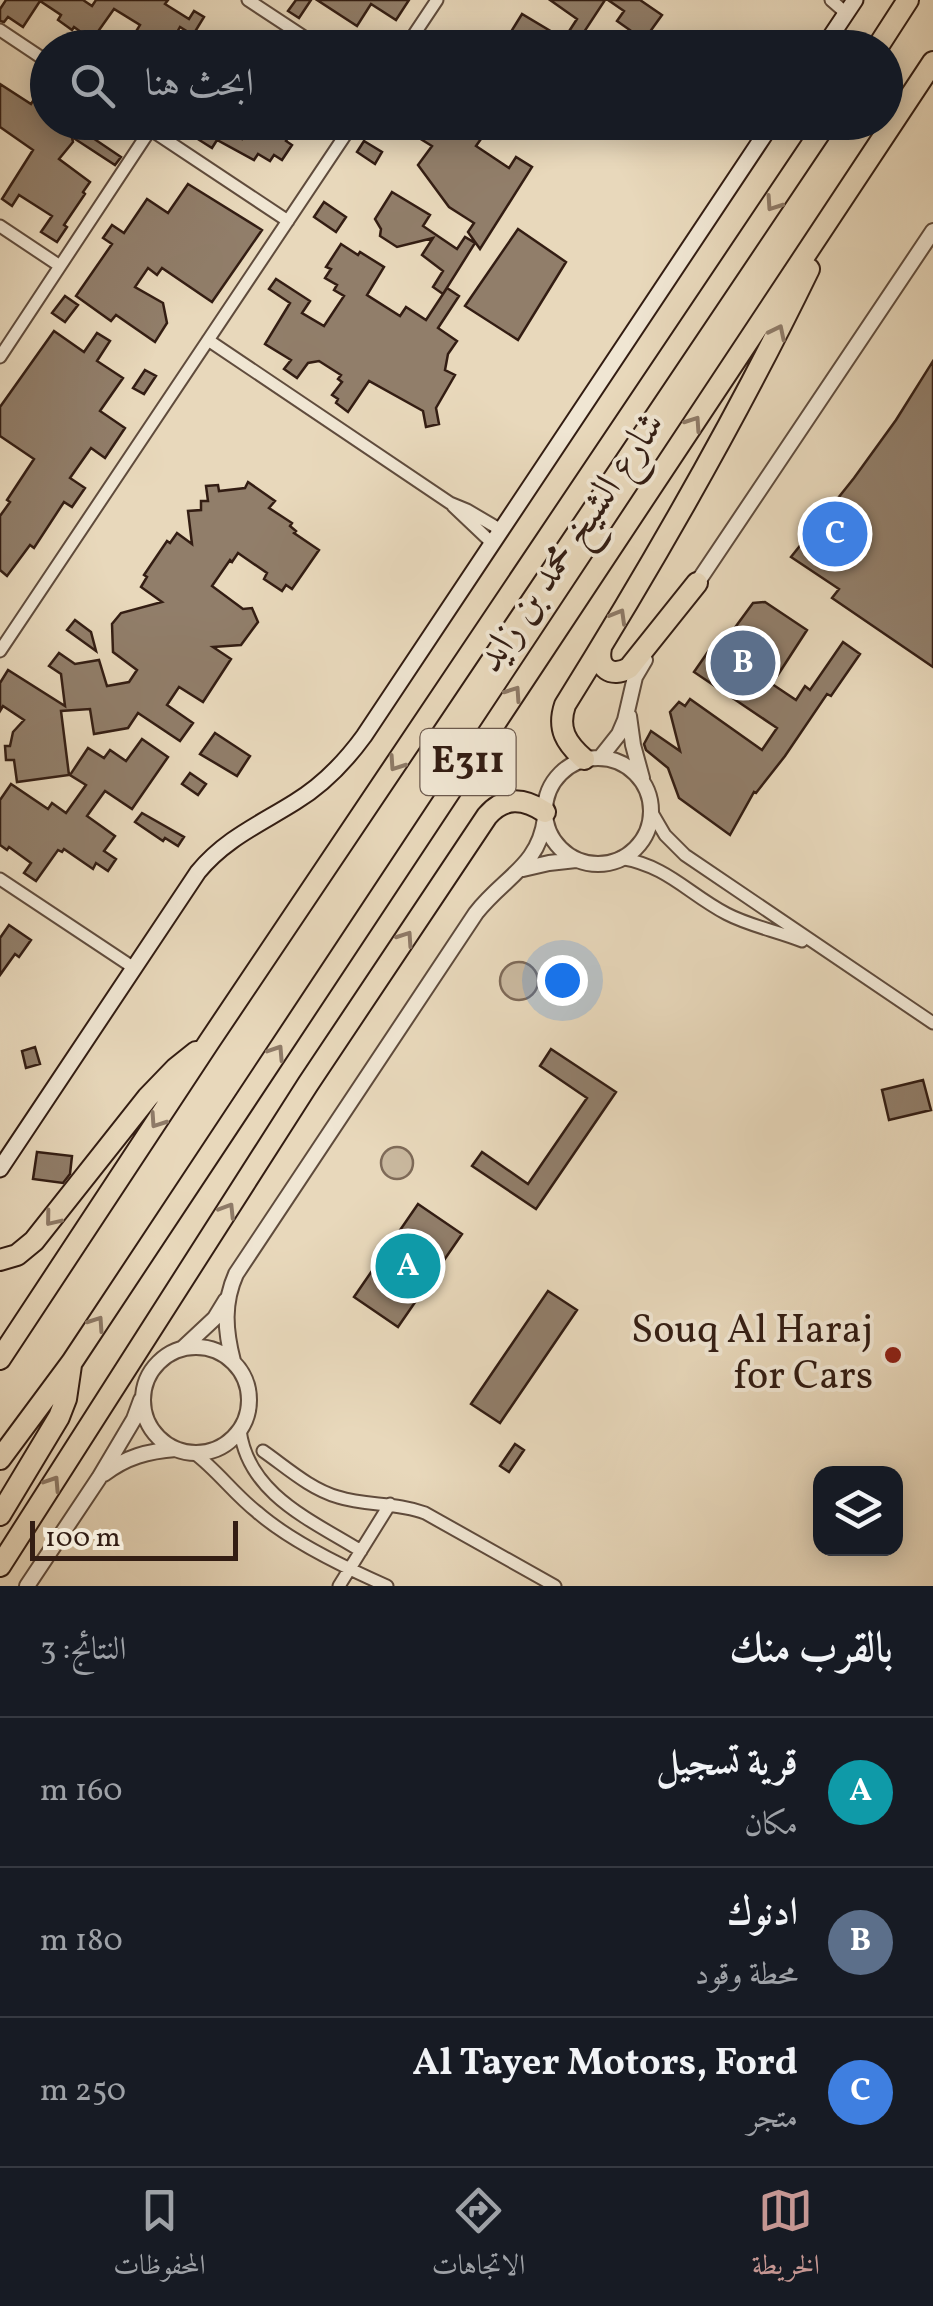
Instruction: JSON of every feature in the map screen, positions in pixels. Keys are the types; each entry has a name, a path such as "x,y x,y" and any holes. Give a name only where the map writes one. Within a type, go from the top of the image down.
{"highway":[{"path":"888,30 908,0"},
{"name":"شارع الشيخ محمد بن زايد","path":"903,107 933,62"},
{"name":"شارع الشيخ محمد بن زايد","path":"0,1359 815,140"},
{"name":"شارع الشيخ محمد بن زايد","path":"0,1459 72,1362 881,140"},
{"path":"592,759 570,747 564,737 561,726 565,705 706,467 773,342 841,201"},
{"path":"601,648 602,667 620,673 629,668 697,583"},
{"path":"0,1566 308,1084 487,816 500,804 518,800 535,805 545,815"},
{"path":"0,1260 17,1255 34,1242 148,1097 209,1042"},
{"path":"0,1349 21,1326"},
{"path":"0,1515 59,1417 72,1362"}],"main road":[{"path":"835,30 851,6"},
{"path":"0,1169 214,853 312,790 353,751 761,140"}],"street":[{"path":"248,0 294,30"},
{"path":"417,30 437,0"},
{"path":"831,0 851,6"},
{"path":"0,30 30,50"},
{"path":"0,357 136,140"},
{"path":"166,140 288,222"},
{"path":"0,652 342,140"},
{"path":"0,226 60,266"},
{"path":"232,1361 227,1300 244,1262 470,922 495,890 538,848 546,798 560,773 592,759 619,734 635,677 933,231"},
{"path":"208,340 450,503 468,510 496,536"},
{"path":"518,871 548,863 607,862 633,850 642,839 651,811 633,746 628,705"},
{"path":"592,759 626,766 644,784"},
{"path":"651,811 664,835 685,855 933,1023"},
{"path":"545,815 557,844 580,860"},
{"path":"620,858 648,864 724,912 833,956"},
{"path":"0,879 134,968"},
{"path":"184,1348 208,1326 227,1300"},
{"path":"27,1586 134,1419 147,1379 156,1365 168,1354 201,1347 218,1351 244,1376 249,1394 248,1413 240,1430 227,1443 211,1450 156,1450 135,1455 99,1478"},
{"path":"143,1395 144,1412 151,1428 162,1441 177,1449"},
{"path":"240,1430 245,1456 266,1489 361,1551"},
{"path":"263,1450 331,1495 425,1513 555,1586"},
{"path":"194,1452 258,1514 294,1538 387,1586"},
{"path":"339,1586 390,1504"}],"shaded area":[{"path":"519,962 532,968 538,981 532,994 519,1000 506,994 500,981 506,968"},
{"path":"397,1147 409,1151 413,1163 409,1175 397,1179 385,1175 381,1163 385,1151"}],"building":[{"path":"6,0 83,0 92,6 96,0 168,0 165,4 189,19 194,11 204,17 196,30 137,30 140,25 114,9 99,30 72,30 58,20 61,15 40,1 23,27 8,17 0,21 0,9"},
{"path":"296,0 311,0 299,18 288,11"},
{"path":"317,0 409,0 396,20 371,4 357,26"},
{"path":"550,0 605,0 585,30 570,30 577,19"},
{"path":"608,0 640,0 662,15 651,30 630,30 617,21 624,11"},
{"path":"522,14 549,30 512,30"},
{"path":"0,84 30,103 30,140 72,140 59,159 90,182 57,242 41,232 52,216 19,195 12,206 2,199 33,150 0,127"},
{"path":"77,140 96,140 121,157 115,165"},
{"path":"199,140 217,140 212,148"},
{"path":"217,140 287,140 292,145 282,160 274,155 270,161 258,154 254,160"},
{"path":"422,140 480,140 476,146 509,168 516,157 532,167 480,249 468,232 474,223 449,207 418,165 432,146"},
{"path":"364,141 382,152 375,164 357,152"},
{"path":"188,184 262,230 212,302 162,268 157,275 148,268 135,287 163,303 167,323 155,342 116,315 111,321 76,296 112,244 103,238 112,225 124,233 147,199 168,213"},
{"path":"392,192 430,215 423,226 457,249 465,237 475,243 443,294 433,287 443,271 422,255 433,238 397,247 380,236 375,219"},
{"path":"324,202 346,217 336,232 314,217"},
{"path":"518,229 566,262 518,340 465,306"},
{"path":"341,244 384,267 367,295 400,316 406,307 426,320 447,288 459,296 438,328 457,341 448,354 445,370 455,375 436,408 439,424 426,427 423,411 369,381 348,412 332,395 342,382 338,379 341,375 319,361 308,363 297,378 284,369 291,360 265,344 290,303 269,289 276,279 310,301 302,313 324,326 344,296 334,290 337,285 325,278 331,269 326,267"},
{"path":"65,296 78,305 65,322 52,313"},
{"path":"54,331 84,352 97,333 110,341 97,361 123,378 100,411 125,428 105,458 91,448 70,478 85,488 72,507 64,502 34,548 30,545 7,576 0,570 0,516 34,459 0,436 0,407"},
{"path":"933,361 933,667 832,598 839,589 791,557 854,478"},
{"path":"145,370 156,376 144,394 133,388"},
{"path":"248,482 275,501 269,508 292,523 294,533 319,550 292,589 286,585 282,591 264,579 267,573 238,553 230,560 212,586 243,609 252,608 258,622 241,645 213,647 231,659 203,702 179,687 167,705 193,723 180,741 138,713 128,728 94,734 90,709 61,711 69,775 17,782 14,760 6,760 5,746 10,746 13,732 24,720 3,706 0,711 0,683 8,670 65,706 61,674 49,666 59,653 75,664 99,660 107,686 129,682 137,670 113,652 112,624 121,613 162,602 141,587 147,577 144,575 177,533 192,544 188,511 201,510 201,501 208,501 206,486 218,485 219,491 245,488"},
{"path":"765,602 807,630 772,684 796,700 805,686 810,690 843,642 860,654 754,792 730,835 679,798 668,768 644,744 651,731 680,751 670,712 679,702 685,706 690,699 762,750 777,728 694,672 714,643 720,648 753,603"},
{"path":"75,620 91,632 96,651 67,630"},
{"path":"215,733 250,756 237,776 200,754"},
{"path":"142,739 168,757 132,809 105,791 87,816 115,836 104,851 116,859 108,871 96,863 93,869 64,849 58,850 36,881 24,873 31,863 0,845 0,800 11,784 48,809 52,803 66,813 86,785 70,775 88,748 104,758 110,750 126,761"},
{"path":"190,773 206,784 198,795 182,784"},
{"path":"142,813 184,837 178,846 135,822"},
{"path":"9,925 31,940 0,975 0,938"},
{"path":"35,1047 40,1064 26,1068 22,1051"},
{"path":"551,1049 616,1092 536,1209 472,1166 482,1152 528,1184 587,1098 540,1066"},
{"path":"923,1080 931,1110 889,1120 882,1090"},
{"path":"37,1152 72,1156 70,1174 63,1183 33,1179"},
{"path":"418,1204 462,1234 398,1327 354,1297"},
{"path":"548,1291 577,1310 500,1423 471,1404"},
{"path":"515,1444 524,1450 509,1472 500,1466"}],"place":[{"name":"Al Tayer Motors, Ford","path":"835,534"},
{"name":"ادنوك","path":"743,663"},
{"name":"قرية تسجيل","path":"408,1266"},
{"name":"Souq Al Haraj for Cars","path":"893,1355"}]}
